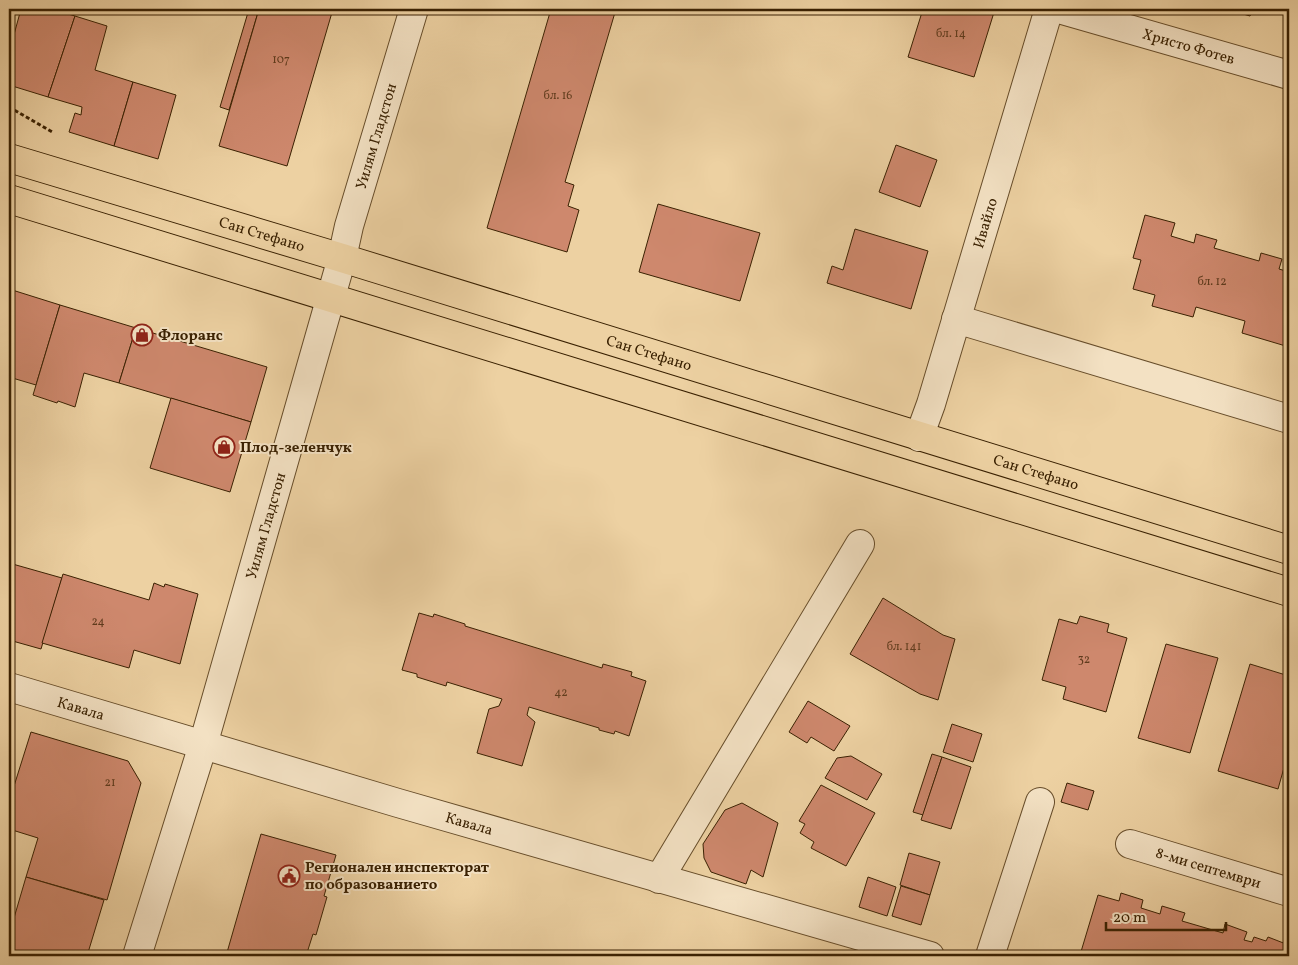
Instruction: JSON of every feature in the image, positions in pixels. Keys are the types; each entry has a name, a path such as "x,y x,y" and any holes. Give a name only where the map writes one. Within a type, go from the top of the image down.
{"main road":[{"name":"Сан Стефано","path":"9,158 342,258 1289,550"},
{"path":"9,199 1289,592"}],"street":[{"name":"Уилям Гладстон","path":"137,956 203,745 342,258 349,226 414,9"},
{"name":"Ивайло","path":"920,437 1049,9"},
{"name":"Христо Фотев","path":"1059,9 1289,75"},
{"path":"956,319 1289,419"},
{"path":"659,879 860,544"},
{"name":"Кавала","path":"9,687 659,879 930,956"},
{"path":"990,956 1040,802"},
{"name":"8-ми септември","path":"1130,844 1289,892"}],"building":[{"path":"21,9 51,9 75,16 48,97 9,85 9,53"},
{"path":"249,9 259,9 229,110 220,107"},
{"path":"259,9 333,9 287,166 219,146"},
{"path":"551,9 616,9 565,182 574,185 568,206 579,210 567,252 487,228"},
{"path":"923,9 995,9 974,77 908,57"},
{"path":"1226,9 1253,9 1250,16"},
{"path":"75,16 107,26 95,70 133,82 114,146 69,132 75,113 81,115 82,107 48,97"},
{"path":"133,82 176,95 158,159 114,146"},
{"path":"896,145 937,160 920,207 879,192"},
{"path":"658,204 760,233 740,301 639,272"},
{"path":"1145,215 1175,223 1171,236 1194,243 1196,234 1217,240 1214,248 1259,261 1261,253 1282,259 1279,269 1289,272 1289,347 1242,333 1245,321 1196,307 1193,317 1152,306 1155,295 1133,289 1141,260 1133,258"},
{"path":"855,229 928,251 911,309 827,283 832,266 843,270"},
{"path":"9,289 60,305 36,385 9,377"},
{"path":"60,305 136,328 119,383 84,373 75,407 33,395"},
{"path":"136,328 267,367 251,422 119,383"},
{"path":"171,398 251,422 230,492 150,468"},
{"path":"9,563 62,578 41,649 9,640"},
{"path":"63,574 149,600 154,583 164,587 165,584 198,594 180,664 134,650 129,668 42,643"},
{"path":"883,598 943,635 955,639 938,700 920,694 850,654"},
{"path":"419,613 433,617 434,614 465,624 465,626 602,668 603,664 632,672 631,676 646,681 629,736 615,731 614,734 599,730 599,728 529,707 527,715 535,722 522,766 477,753 489,709 499,706 502,699 447,682 446,686 402,670"},
{"path":"1080,616 1109,624 1107,632 1127,638 1106,712 1063,699 1066,687 1042,680 1059,619 1077,624"},
{"path":"1166,644 1218,658 1190,753 1138,738"},
{"path":"1250,664 1289,676 1289,750 1278,789 1218,771"},
{"path":"808,701 850,726 834,751 811,737 807,743 789,732"},
{"path":"952,724 982,734 973,762 943,752"},
{"path":"31,732 128,761 141,783 107,900 26,877 38,838 9,829 9,802"},
{"path":"932,754 942,757 923,815 913,812"},
{"path":"851,756 882,774 867,800 825,778 837,758"},
{"path":"942,757 971,767 951,829 921,820"},
{"path":"1067,783 1094,791 1088,810 1061,802"},
{"path":"821,785 875,813 846,866 811,848 814,842 800,833 805,824 799,821"},
{"path":"742,803 778,823 763,877 751,870 746,884 711,872 704,858 703,844 725,810"},
{"name":"Регионален инспекторат по образованието","path":"261,834 336,855 324,896 327,897 316,935 313,934 306,956 226,956"},
{"path":"909,853 940,862 930,895 900,885"},
{"path":"26,877 104,900 87,956 27,956 9,951 9,935"},
{"path":"868,877 896,887 887,916 859,907"},
{"path":"901,886 930,895 921,925 892,916"},
{"path":"1121,893 1143,900 1141,908 1160,914 1162,906 1185,913 1182,921 1223,933 1225,924 1247,932 1244,940 1252,942 1254,937 1266,941 1268,937 1286,944 1284,951 1289,953 1289,956 1080,955 1098,895 1119,901"},
{"path":"9,951 27,956 9,956"}],"place":[{"name":"Флоранс","path":"142,335"},
{"name":"Плод-зеленчук","path":"224,447"},
{"name":"Регионален инспекторат по образованието","path":"289,876"}]}
